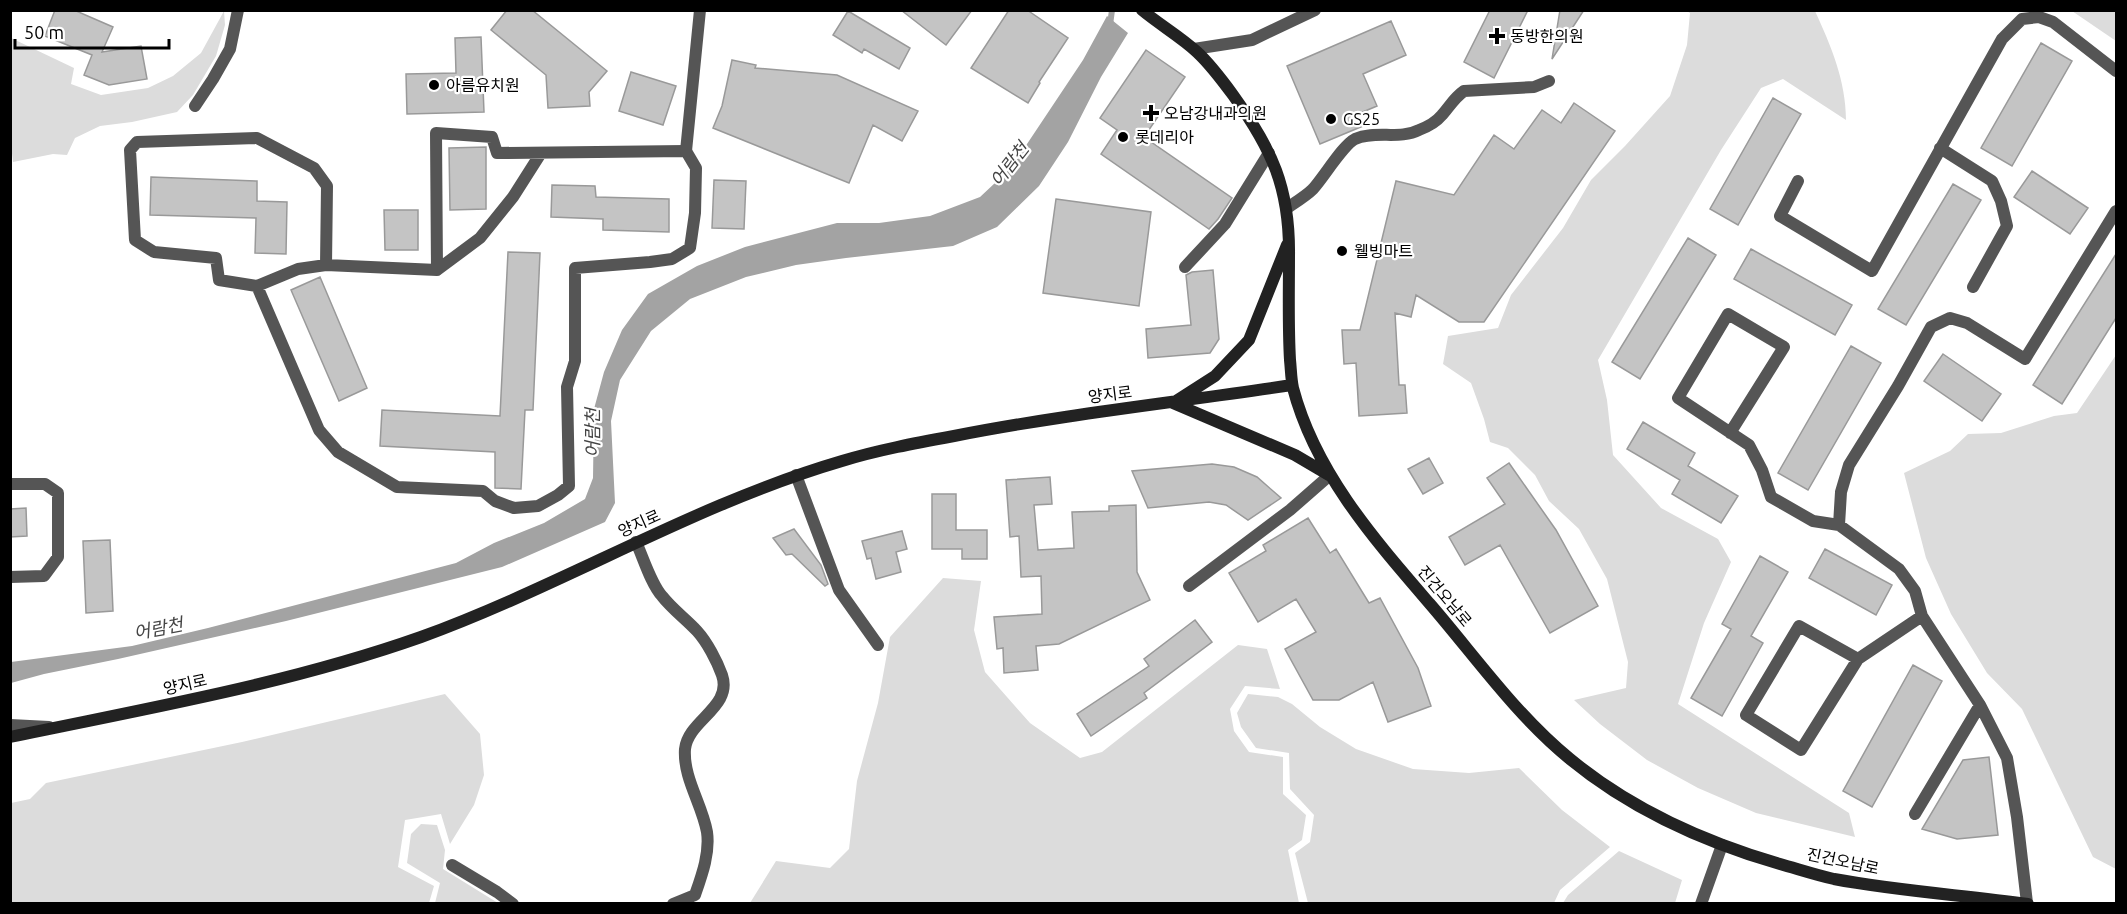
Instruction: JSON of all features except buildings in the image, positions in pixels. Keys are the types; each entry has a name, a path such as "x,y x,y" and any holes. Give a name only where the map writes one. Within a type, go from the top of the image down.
{"street":[{"path":"195,106 230,49 238,10"},
{"path":"257,286 319,430 338,452 397,488 483,491 495,501 514,508 538,506 558,495 569,486 567,387 575,361 575,268 672,259 690,248 695,213 696,168 686,151 699,10"},
{"name":"진건오남로","path":"1142,10 1194,49 1212,66 1259,131 1280,178 1287,208 1289,238 1289,341 1292,385 1315,447 1330,475 1367,528 1529,721 1569,758 1611,790 1656,816 1722,845 1832,879 2027,903"},
{"path":"1194,49 1252,40 1315,10"},
{"path":"1798,182 1780,216 1872,272 2002,39 2022,19 2039,17 2053,22 2116,71"},
{"path":"1287,208 1311,190 1355,140 1418,131 1441,117 1455,97 1464,91 1534,87 1549,81"},
{"path":"436,270 436,133 492,137 497,153 686,151"},
{"path":"326,265 327,186 314,168 256,138 137,142 130,150 135,240 154,252 216,258 219,280 257,286 298,269 326,265 436,270 480,238 513,197 541,153"},
{"path":"1940,148 1992,181 2001,201 2007,226 1973,286"},
{"path":"1185,267 1225,224 1269,153"},
{"path":"1839,525 1841,492 1849,465 1931,327 1950,318 1967,323 2025,359 2116,211"},
{"path":"1172,403 1215,376 1249,340 1289,238"},
{"path":"1730,433 1784,347 1728,315 1678,398 1749,446 1762,470 1771,497 1813,521 1839,525 1899,569 1915,591 1922,616 1980,705 2007,758 2017,817 2027,903"},
{"name":"양지로","path":"10,737 181,702 324,668 420,637 507,603 636,542 796,476 845,460 1006,426 1292,385"},
{"path":"1172,403 1295,455 1330,475 1290,510 1189,586"},
{"path":"796,476 838,590 878,645"},
{"path":"10,484 45,484 57,493 58,557 44,576 10,578"},
{"path":"636,542 660,594 699,633 723,676 724,693 693,730 685,746 685,765 707,833 702,874 695,895 673,903"},
{"path":"1857,659 1799,626 1746,715 1800,750 1857,659 1922,616"},
{"path":"1915,814 1980,705"},
{"path":"10,725 56,728"},
{"path":"1701,903 1722,845"},
{"path":"452,865 513,903"}],"shaded area":[{"path":"224,11 225,25 216,56 193,95 177,112 100,126 75,138 67,155 53,154 13,162 10,136 11,38 74,68 71,84 101,95 148,88 173,76 201,53"},
{"path":"1687,11 1815,11 1832,51 1840,78 1846,120 1783,79 1761,88 1721,150 1598,360 1607,400 1613,455 1661,508 1718,539 1731,562 1704,623 1678,704 1849,813 1855,837 1756,813 1698,788 1647,760 1600,724 1574,700 1626,688 1628,662 1607,579 1579,529 1549,501 1535,475 1508,448 1490,442 1471,383 1443,364 1448,336 1498,328 1511,295 1563,228 1591,180 1670,96 1687,45 1690,13"},
{"path":"2072,11 2116,11 2116,41"},
{"path":"1107,16 1128,33 1101,77 1068,142 1039,186 997,227 953,246 796,265 746,277 690,299 651,331 620,380 611,421 615,503 605,522 502,567 286,621 11,683 11,662 132,646 456,563 494,543 544,523 585,499 593,478 594,409 604,372 622,330 648,294 697,266 745,247 837,223 879,223 930,216 980,197 1011,168 1083,60"},
{"path":"2116,355 2116,869 2093,857 2022,709 1987,673 1951,614 1926,558 1904,473 1950,451 1968,434 2001,433 2054,416 2077,413"},
{"path":"943,578 981,581 974,630 985,672 1030,723 1080,758 1102,752 1238,645 1267,649 1280,689 1245,686 1230,709 1234,731 1249,752 1283,757 1283,794 1306,815 1302,840 1288,850 1299,903 750,903 776,861 830,868 849,849 857,781 878,703 890,637"},
{"path":"445,694 480,734 484,775 474,805 450,844 441,814 405,820 398,867 434,886 429,903 11,903 11,803 30,799 46,783 242,742"},
{"path":"1248,694 1278,697 1292,704 1320,727 1356,749 1413,769 1469,773 1519,768 1562,810 1610,847 1560,890 1554,903 1308,903 1295,853 1310,842 1314,815 1290,789 1289,753 1256,748 1241,727 1237,713"},
{"path":"421,824 437,825 445,850 443,869 498,903 435,903 440,883 407,863 411,834"},
{"path":"1619,851 1682,880 1675,903 1563,903 1568,895"}],"waterway":[{"name":"어람천","path":"1110,25 1112,10"}],"place":[{"name":"동방한의원","path":"1497,36"},
{"name":"아름유치원","path":"434,85"},
{"name":"오남강내과의원","path":"1151,113"},
{"name":"GS25","path":"1331,119"},
{"name":"롯데리아","path":"1123,137"},
{"name":"웰빙마트","path":"1342,251"}]}
